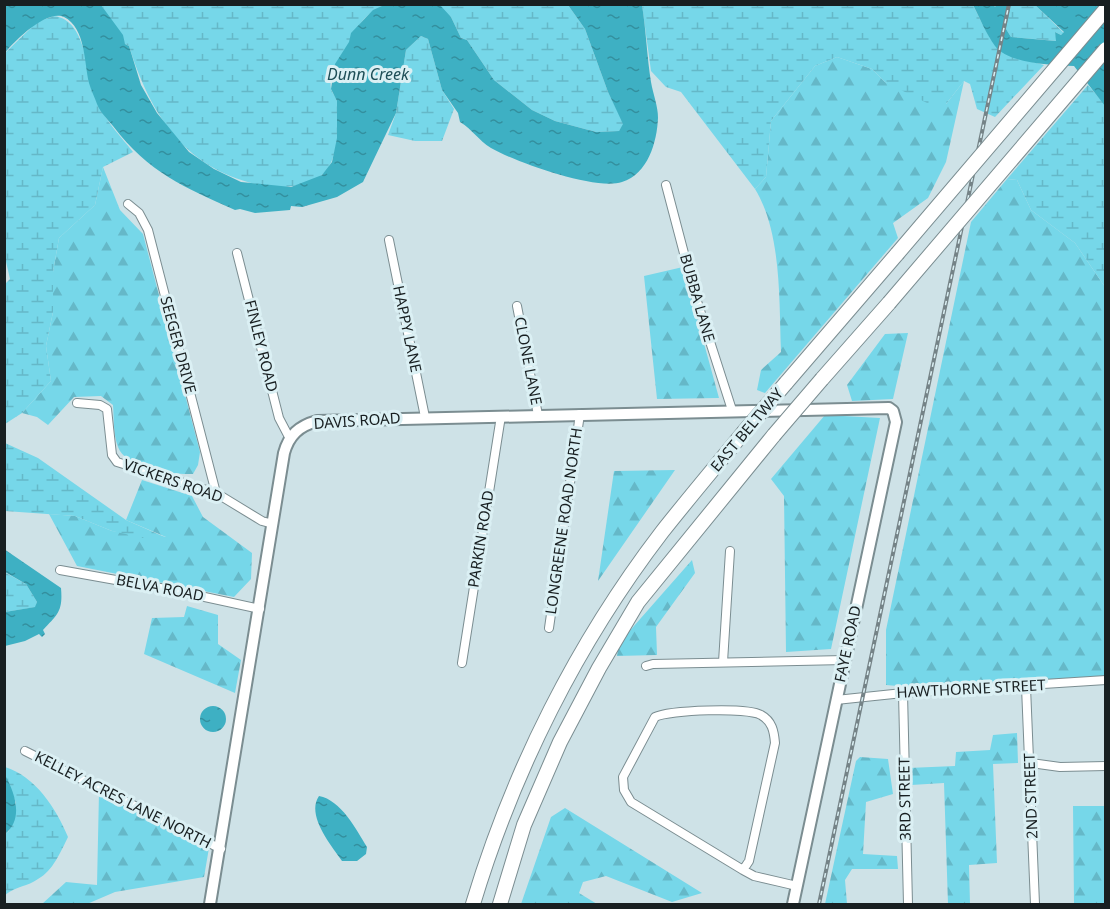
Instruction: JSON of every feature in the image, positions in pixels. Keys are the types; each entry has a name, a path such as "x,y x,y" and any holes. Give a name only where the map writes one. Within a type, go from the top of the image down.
{"highway":[{"name":"EAST BELTWAY","path":"473,904 490,848 517,780 558,694 606,613 661,533 743,433 1106,9"},
{"name":"EAST BELTWAY","path":"500,904 524,825 560,742 599,668 638,602 774,435 890,303 1106,49"}],"street":[{"name":"BUBBA LANE","path":"666,185 695,295 732,411"},
{"name":"SEEGER DRIVE","path":"128,204 140,213 148,230 216,493"},
{"name":"HAPPY LANE","path":"388,240 425,417"},
{"name":"FINLEY ROAD","path":"237,253 279,418 290,438"},
{"name":"CLONE LANE","path":"518,306 538,415"},
{"name":"VICKERS ROAD","path":"77,403 100,405 107,409 112,455 117,462 216,493 262,521 273,524"},
{"name":"DAVIS ROAD","path":"290,438 303,426 317,421 867,408"},
{"name":"FAYE ROAD","path":"793,904 896,422 896,416 888,408 867,408"},
{"name":"LONGREENE ROAD NORTH","path":"549,628 580,414"},
{"name":"PARKIN ROAD","path":"462,663 501,416"},
{"path":"210,904 221,849 284,453 290,438"},
{"path":"723,662 730,551"},
{"name":"BELVA ROAD","path":"60,570 260,609"},
{"path":"646,666 845,660"},
{"name":"HAWTHORNE STREET","path":"836,700 903,693 1026,687 1106,680"},
{"name":"2ND STREET","path":"1026,687 1035,904"},
{"name":"3RD STREET","path":"903,693 908,904"},
{"path":"743,870 749,861 775,743 771,718 749,711 661,714 651,723 623,777 620,791 631,802 743,870 754,876 797,886"},
{"name":"KELLEY ACRES LANE NORTH","path":"26,751 221,849"},
{"path":"1030,763 1060,766 1106,766"}],"green space":[{"path":"101,5 384,5 362,21 333,70 331,89 337,101 339,118 335,150 328,168 323,174 310,181 296,186 280,187 239,179 215,169 194,155 176,138 161,118 149,96 129,46 125,44"},
{"path":"436,5 568,5 585,29 608,92 624,124 619,131 596,132 555,121 532,110 494,80 467,40 461,38 451,17"},
{"path":"642,5 973,5 992,41 998,47 1014,56 1044,65 995,117 977,109 970,84 964,81 946,104 931,105 885,82 872,69 837,57 815,66 771,121 766,177 755,189 681,92 666,87 651,71"},
{"path":"1011,5 1035,5 1064,33 1061,35 1055,32 1057,41 1011,37 1006,29"},
{"path":"54,16 65,20 74,28 85,53 99,106 110,124 133,152 103,167 95,205 59,238 53,272 53,312 46,346 51,381 22,413 5,424 4,285 10,279 4,253 5,53 37,22"},
{"path":"421,36 428,39 442,90 454,109 442,141 415,141 388,135 396,113 406,50"},
{"path":"837,57 872,69 885,82 946,104 964,81 946,162 928,198 893,223 898,238 765,393 757,390 761,370 781,352 779,290 775,247 764,207 755,189 766,177 771,121 815,66"},
{"path":"1088,85 1106,106 1105,287 1075,243 1031,210 1017,180 1007,179"},
{"path":"103,167 120,210 143,234 200,452 198,465 193,474 151,469 122,454 115,437 113,405 101,396 74,397 48,425 37,417 22,413 51,381 46,346 53,312 53,272 59,238 95,205"},
{"path":"1007,179 1017,180 1031,210 1075,243 1105,287 1105,676 909,687 886,685 886,630 971,222"},
{"path":"683,267 719,398 657,399 644,276"},
{"path":"908,333 893,399 852,401 847,385 885,334"},
{"path":"825,415 880,418 831,649 786,652 784,496 771,479"},
{"path":"5,443 38,458 126,520 167,538 166,543 112,531 75,516 5,511"},
{"path":"675,470 598,581 614,471"},
{"path":"142,480 192,496 203,517 252,553 251,579 234,597 77,566 49,514 75,516 112,531 166,537 126,520"},
{"path":"692,560 695,573 656,627 657,655 617,656 619,643"},
{"path":"4,572 26,584 37,602 36,607 5,612"},
{"path":"187,606 218,615 218,644 241,660 235,693 144,654 152,618 184,617"},
{"path":"1017,733 1018,763 993,764 997,863 969,865 970,904 948,904 944,783 911,785 908,768 955,766 956,752 990,750 993,735"},
{"path":"860,757 888,759 893,794 866,802 863,854 897,856 898,869 852,869 845,880 847,904 825,904 856,761"},
{"path":"5,767 16,771 35,785 51,804 68,837 48,871 34,882 5,895 5,834 9,831 16,803 5,775"},
{"path":"99,792 209,848 204,877 115,892 87,904 42,904 66,882 97,885"},
{"path":"1073,806 1105,806 1105,904 1074,904"},
{"path":"565,808 702,893 672,902 606,876 583,882 579,893 597,904 521,904 551,817"}],"water":[{"name":"Dunn Creek","path":"5,4 101,5 123,35 125,44 129,46 141,85 157,113 189,152 214,169 241,182 291,187 322,175 332,162 337,138 337,101 331,89 335,64 349,42 351,33 373,10 384,5 440,5 451,17 461,38 467,40 494,80 532,110 555,121 596,132 619,131 623,124 608,92 585,29 568,5 642,5 651,82 658,114 656,137 645,165 631,178 610,184 556,174 502,154 486,145 460,122 458,113 442,90 428,39 421,36 406,50 396,113 363,182 337,197 302,207 291,206 290,210 255,213 235,210 168,177 126,142 98,107 89,83 80,37 71,22 64,17 57,16 40,22 23,34 5,53"},
{"path":"973,5 994,5 995,7 996,5 1011,5 1006,29 1011,37 1056,41 1055,32 1061,35 1064,32 1035,5 1105,5 1105,106 1074,66 1020,60 1002,52 995,46"},
{"path":"4,549 61,588 60,607 43,630 45,634 42,637 39,634 25,641 5,646 5,612 35,607 37,602 26,584 5,572"},
{"path":"213,706 222,710 226,719 222,728 213,732 204,728 200,719 204,710"},
{"path":"5,775 12,790 16,813 11,828 5,834"},
{"path":"319,796 341,809 367,847 366,854 357,861 342,861 326,838 315,812"}],"railway":[{"path":"819,904 1009,4"}]}
